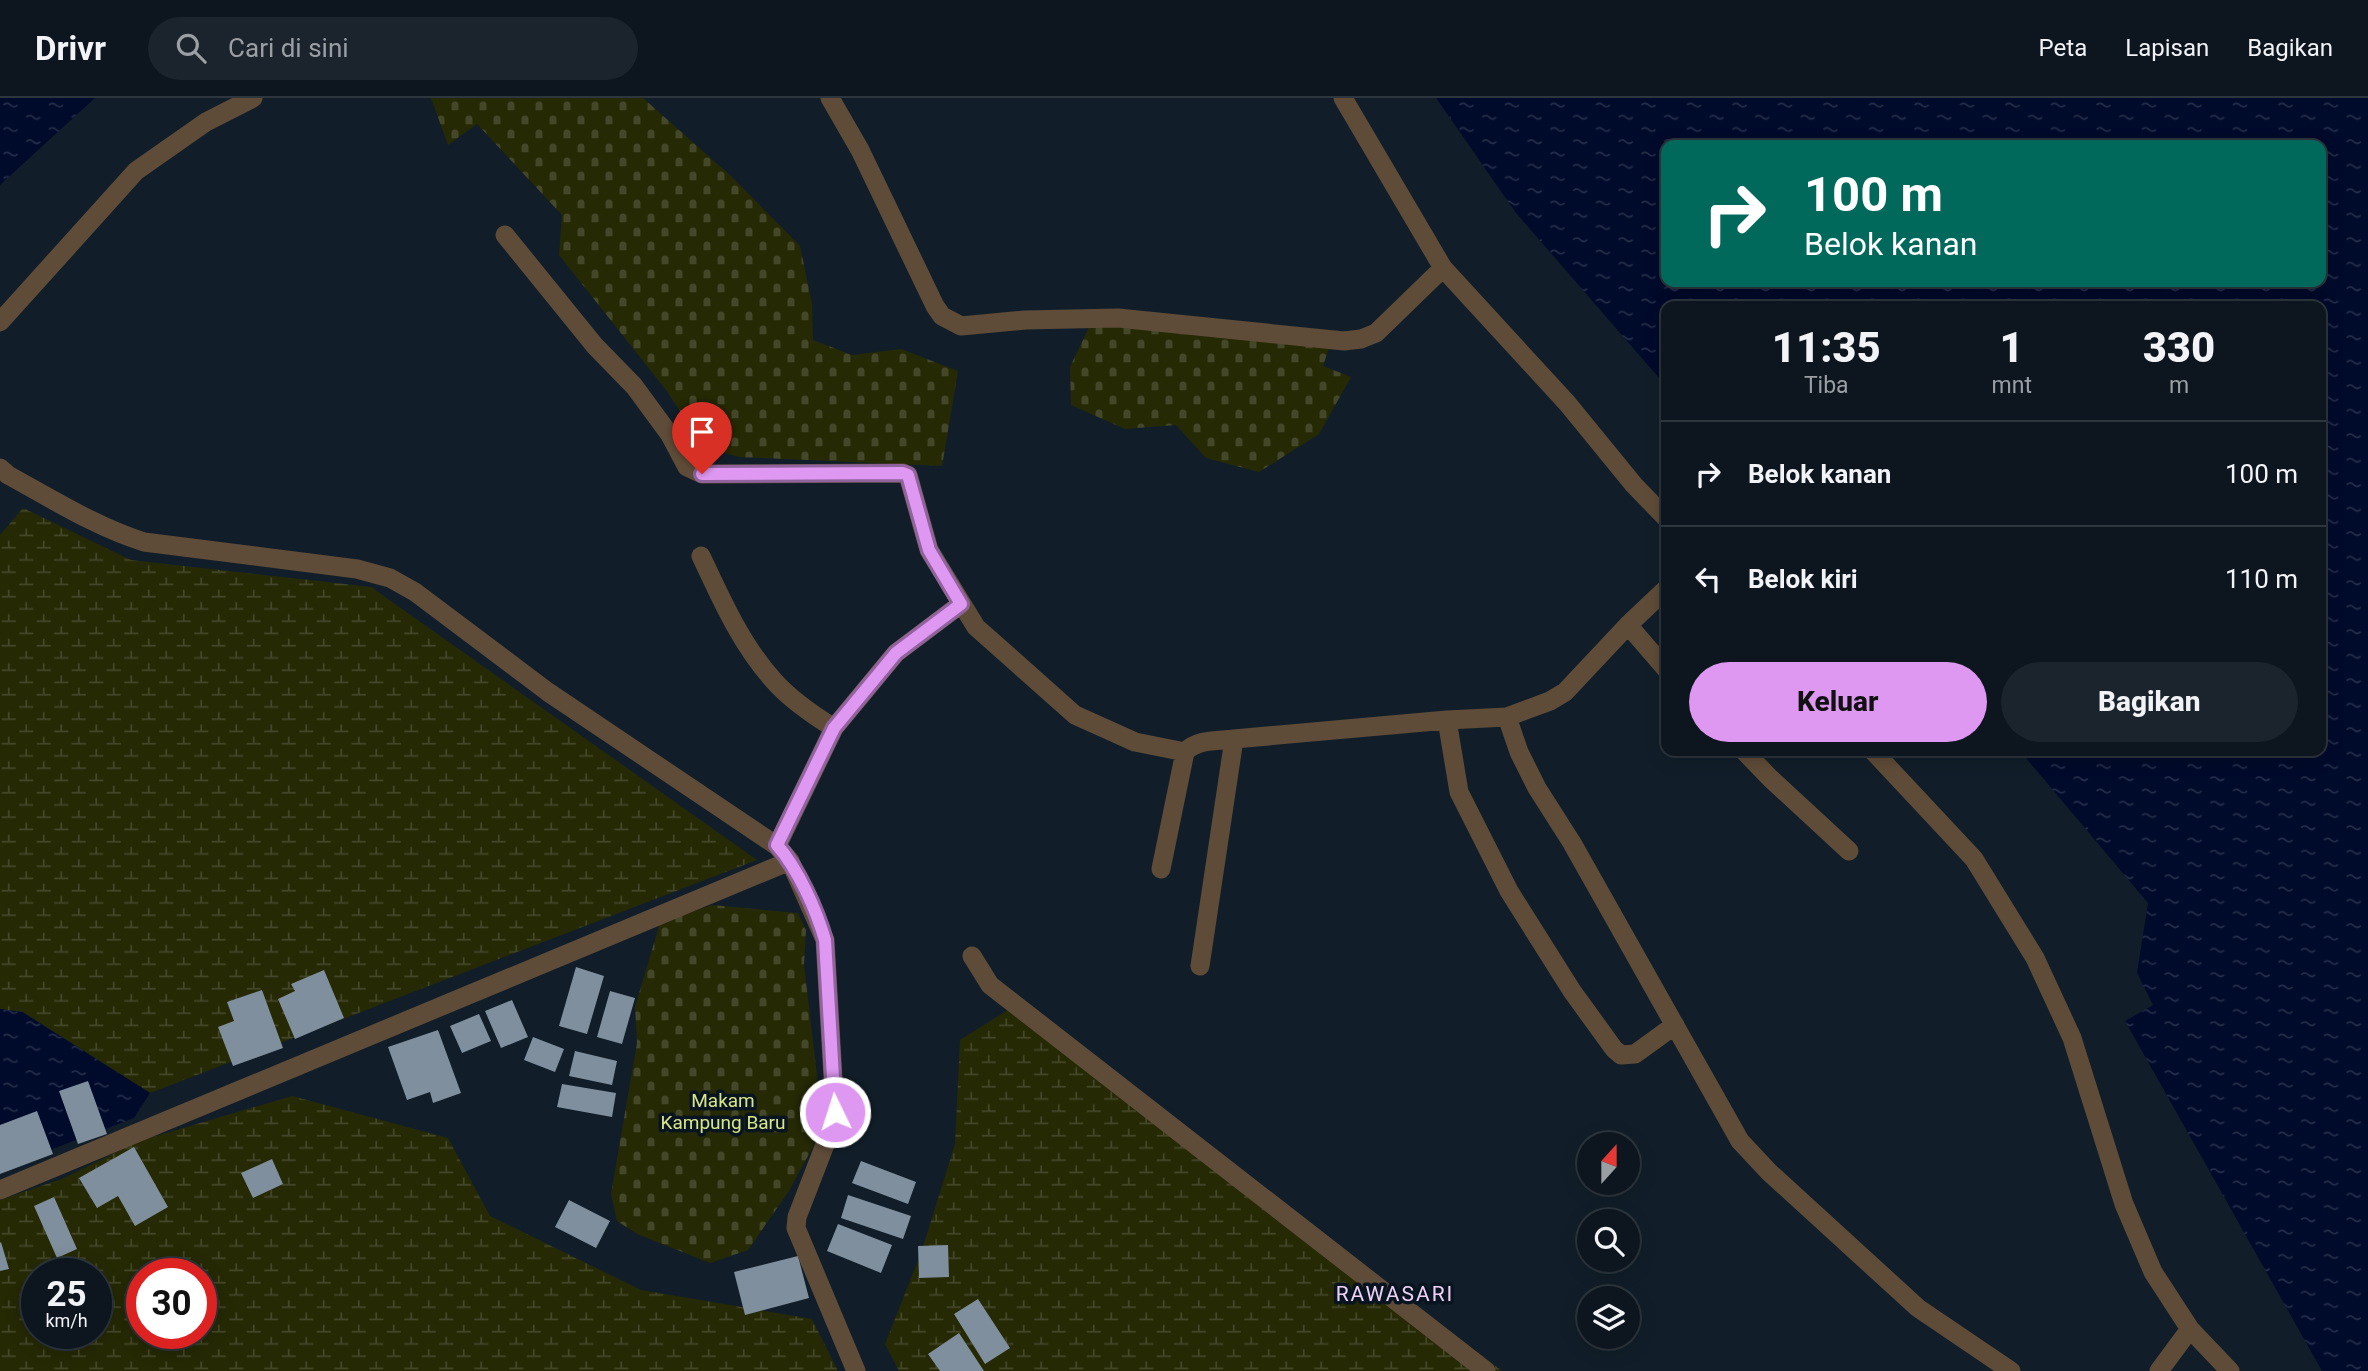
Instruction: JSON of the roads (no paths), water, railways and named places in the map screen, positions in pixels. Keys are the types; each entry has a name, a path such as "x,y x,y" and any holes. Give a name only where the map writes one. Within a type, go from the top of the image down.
{"street":[{"path":"0,322 136,170 206,122 253,98"},
{"path":"830,98 860,150 935,306 942,316 961,326 1025,320 1118,318 1344,341 1361,339 1377,333 1443,268"},
{"path":"1343,98 1443,268 1567,403 1661,514"},
{"path":"505,234 595,346 634,386 670,435 687,467 702,474 908,475 929,550 976,627 1075,715 1135,742 1185,752"},
{"path":"0,468 69,509 122,535 144,542 357,569 390,578 415,592 548,692 777,845 790,861 825,940 835,1112 797,1217 796,1228 856,1371"},
{"path":"701,556 725,606 775,682 819,719 834,728"},
{"path":"1161,869 1185,752 1190,746 1198,742 1447,719 1507,717 1550,701 1565,692 1661,594"},
{"path":"777,845 834,728 896,653 961,604"},
{"path":"1628,625 1661,663"},
{"path":"1507,717 1519,752 1537,788 1572,843 1740,1141 1769,1172 1918,1308 2011,1371"},
{"path":"1447,719 1459,792 1509,891 1572,991 1614,1049 1620,1055 1635,1054 1675,1025"},
{"path":"1200,966 1234,739"},
{"path":"1749,756 1849,851"},
{"path":"1878,756 1974,859 2035,958 2072,1038 2124,1204 2153,1272 2190,1329 2230,1371"},
{"path":"0,1190 790,861"},
{"path":"972,956 990,985 1486,1371"},
{"path":"2159,1371 2190,1329"}],"water":[{"path":"0,98 95,98 0,185"},
{"path":"1436,98 2368,98 2368,1371 2322,1371 2125,1021 2153,1005 2137,973 2148,903 2024,756 2326,756 2326,301 1661,301 1661,380 1516,213"},
{"path":"0,1009 22,1012 150,1093 134,1118 0,1169"}],"district":[{"name":"RAWASARI","path":"1395,1294"}],"park label":[{"name":"Makam Kampung Baru","path":"723,1111"}]}
